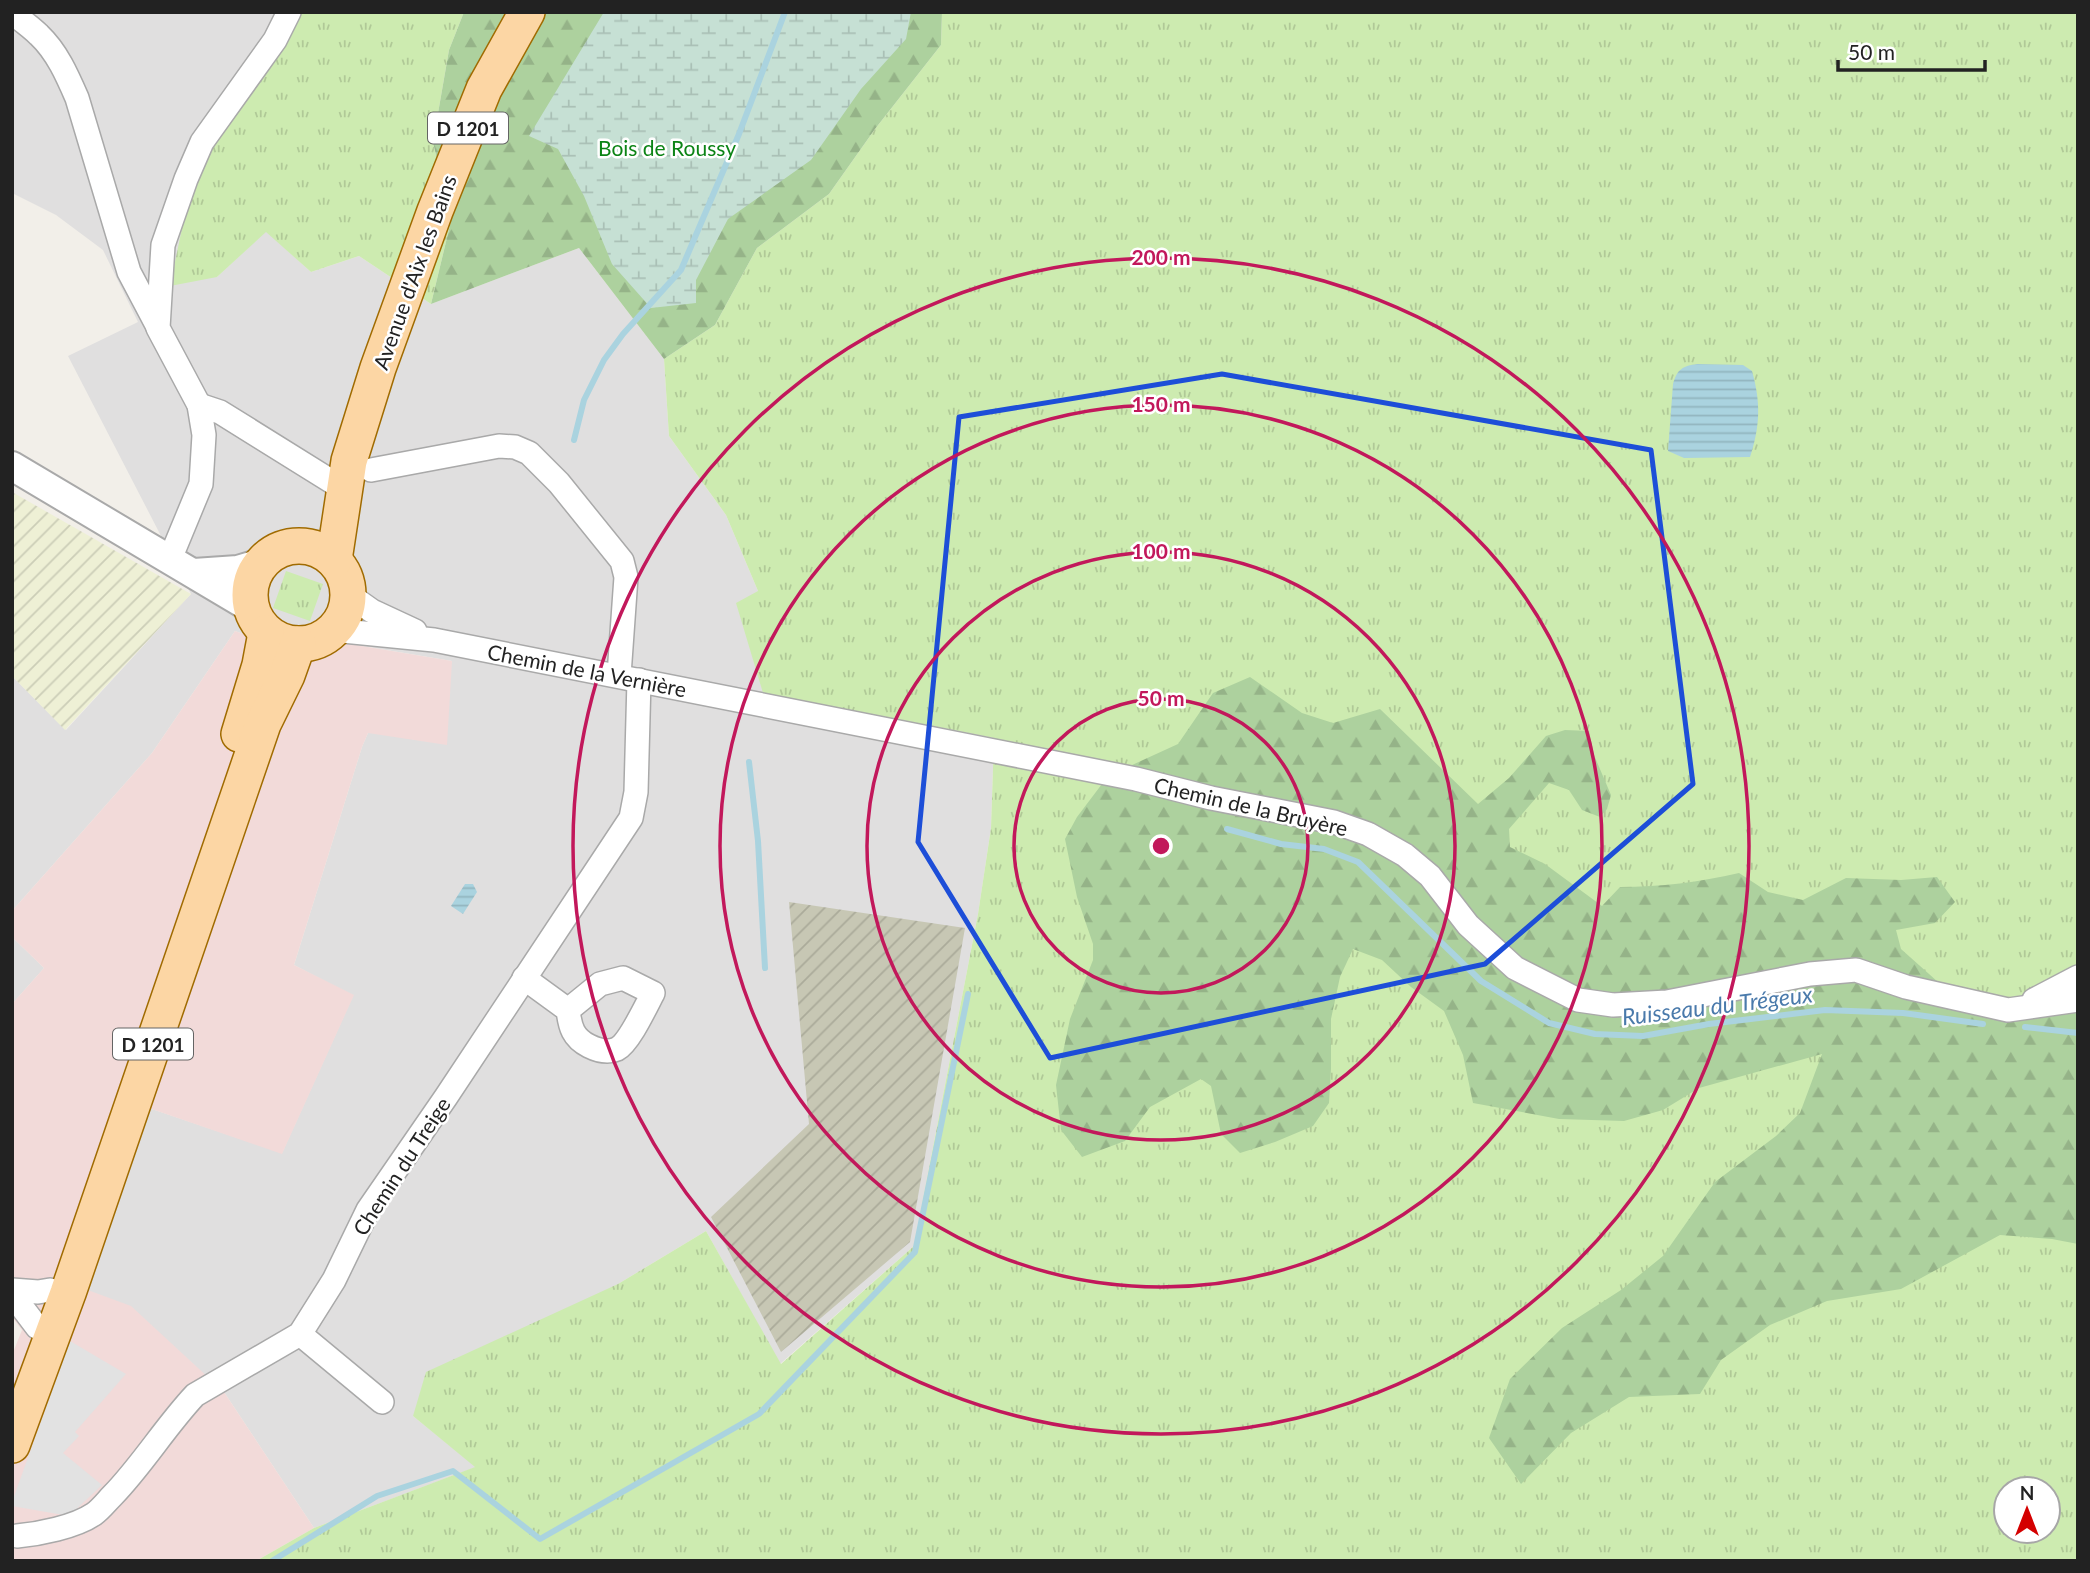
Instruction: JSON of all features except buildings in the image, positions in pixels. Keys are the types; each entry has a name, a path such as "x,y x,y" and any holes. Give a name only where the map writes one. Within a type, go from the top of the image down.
{"main road":[{"name":"Avenue d'Aix les Bains","path":"351,471 378,369 440,199 484,89 527,12"},
{"name":"D 1201","path":"299,546 351,471"},
{"name":"D 1201","path":"334,560 351,471"},
{"path":"299,546 311,547 334,560 342,571 348,594 346,610 339,624 314,642 272,628 249,592 253,576 261,563 278,551 299,546"},
{"name":"D 1201","path":"12,1391 50,1290 272,628"},
{"name":"D 1201","path":"12,1445 72,1281 263,724 287,675 272,628"}],"street":[{"path":"158,328 163,245 186,179 202,142 275,40 289,12"},
{"path":"12,13 39,35 68,76 129,272 200,405 204,435 201,484 182,566"},
{"path":"200,405 351,471 499,446 515,447 529,453 559,483 622,561 626,577 629,678"},
{"path":"12,466 182,566 272,628"},
{"path":"182,566 239,570 261,563"},
{"name":"Chemin de la Vernière","path":"348,594 372,611 434,640"},
{"name":"Chemin de la Vernière","path":"333,630 434,640 740,700"},
{"name":"Chemin du Treige","path":"17,1536 50,1530 93,1514 133,1474 195,1395 300,1334 334,1280 368,1210 631,818 636,792 629,678"},
{"name":"Chemin de la Bruyère","path":"740,700 1136,779 1211,798 1334,822 1368,834 1405,855 1430,876 1468,925 1515,968 1578,1000 1613,1006 1667,1002 1810,974 1857,970 1906,987 2008,1010 2078,1000"},
{"path":"2008,1010 2041,997 2078,977"},
{"path":"524,978 568,1010"},
{"path":"12,1292 50,1290"},
{"path":"12,1292 37,1327"},
{"path":"300,1334 382,1402"}],"highlighted area":[{"path":"1222,374 1651,450 1693,784 1485,964 1050,1058 918,842 959,417"}],"shaded area":[{"path":"12,12 299,12 285,47 224,123 217,277 266,231 311,272 359,256 431,304 579,248 664,359 669,436 726,515 758,591 763,693 994,738 991,828 978,914 914,1246 780,1364 706,1231 618,1284 413,1416 476,1467 314,1528 224,1392 84,1289 143,1106 282,1153 353,996 294,965 362,747 368,733 452,661 345,643 308,657 235,631 152,753 12,911 12,676 66,730 191,594 68,356 138,322 103,250 56,215 12,193"},
{"path":"12,492 191,594 65,730 12,676"},
{"path":"235,631 308,657 344,643 452,661 447,745 368,733 362,747 294,965 354,995 282,1154 143,1106 85,1289 131,1306 224,1392 314,1528 256,1561 12,1561 12,1355 22,1330 12,1317 12,1004 44,968 12,937 12,911 152,753"},
{"path":"789,902 965,928 910,1242 781,1352 711,1217 809,1124"},
{"path":"12,937 44,968 12,1004"},
{"path":"70,1341 126,1374 75,1432 79,1436 63,1453 102,1485 69,1516 12,1506 12,1502"}],"green space":[{"path":"299,12 464,12 449,50 433,142 451,221 431,304 359,256 311,272 266,232 217,277 170,286 186,209 224,123 285,47"},
{"name":"Bois de Roussy","path":"464,12 942,12 941,45 875,129 829,194 757,248 715,325 664,359 579,248 431,304 451,221 433,142 449,50"},
{"path":"604,12 911,12 906,39 861,89 811,160 728,219 696,280 696,303 651,308 612,264 584,196 558,149 529,136"},
{"path":"942,12 2078,12 2078,1561 256,1561 314,1528 475,1467 413,1416 426,1372 618,1284 706,1231 781,1364 914,1246 978,914 991,828 994,738 763,693 736,603 758,591 726,515 669,436 664,359 715,325 757,248 829,194 875,129 941,45"},
{"path":"286,571 323,584 310,621 273,608"},
{"path":"1250,677 1302,713 1333,723 1380,709 1478,804 1509,778 1546,736 1565,730 1589,731 1594,755 1611,795 1607,809 1600,817 1582,810 1569,790 1549,783 1509,829 1510,847 1545,864 1602,906 1620,887 1680,883 1739,873 1768,892 1803,900 1846,878 1901,880 1937,877 1955,902 1935,923 1896,930 1901,949 1966,1007 2078,1006 2078,1244 2000,1235 1901,1289 1827,1301 1770,1325 1721,1360 1700,1394 1629,1397 1571,1433 1521,1484 1489,1438 1510,1379 1562,1328 1621,1290 1663,1256 1715,1182 1776,1136 1800,1113 1822,1054 1699,1088 1663,1110 1624,1121 1559,1119 1473,1103 1463,1055 1444,1011 1411,987 1382,960 1353,949 1340,977 1331,1019 1329,1103 1313,1126 1240,1153 1221,1134 1211,1086 1201,1079 1150,1107 1125,1141 1082,1157 1061,1130 1056,1085 1070,1019 1093,960 1093,944 1077,897 1065,839 1077,817 1108,776 1178,744 1213,693"}],"water":[{"path":"1697,364 1743,365 1752,371 1758,414 1750,457 1684,458 1668,451 1676,375 1681,369"},
{"path":"465,884 473,884 477,892 463,914 451,906"}],"waterway":[{"path":"574,440 584,400 604,360 623,334 681,270 739,134 785,12"},
{"path":"749,762 758,841 765,968"},
{"name":"Ruisseau du Trégeux","path":"1227,829 1281,844 1324,849 1358,862 1481,981 1549,1023 1595,1034 1643,1036 1709,1024 1825,1010 1903,1013 1983,1024"},
{"path":"272,1561 377,1496 453,1471 540,1539 759,1414 915,1252 968,994"},
{"name":"Ruisseau du Trégeux","path":"2025,1027 2078,1033"}]}
